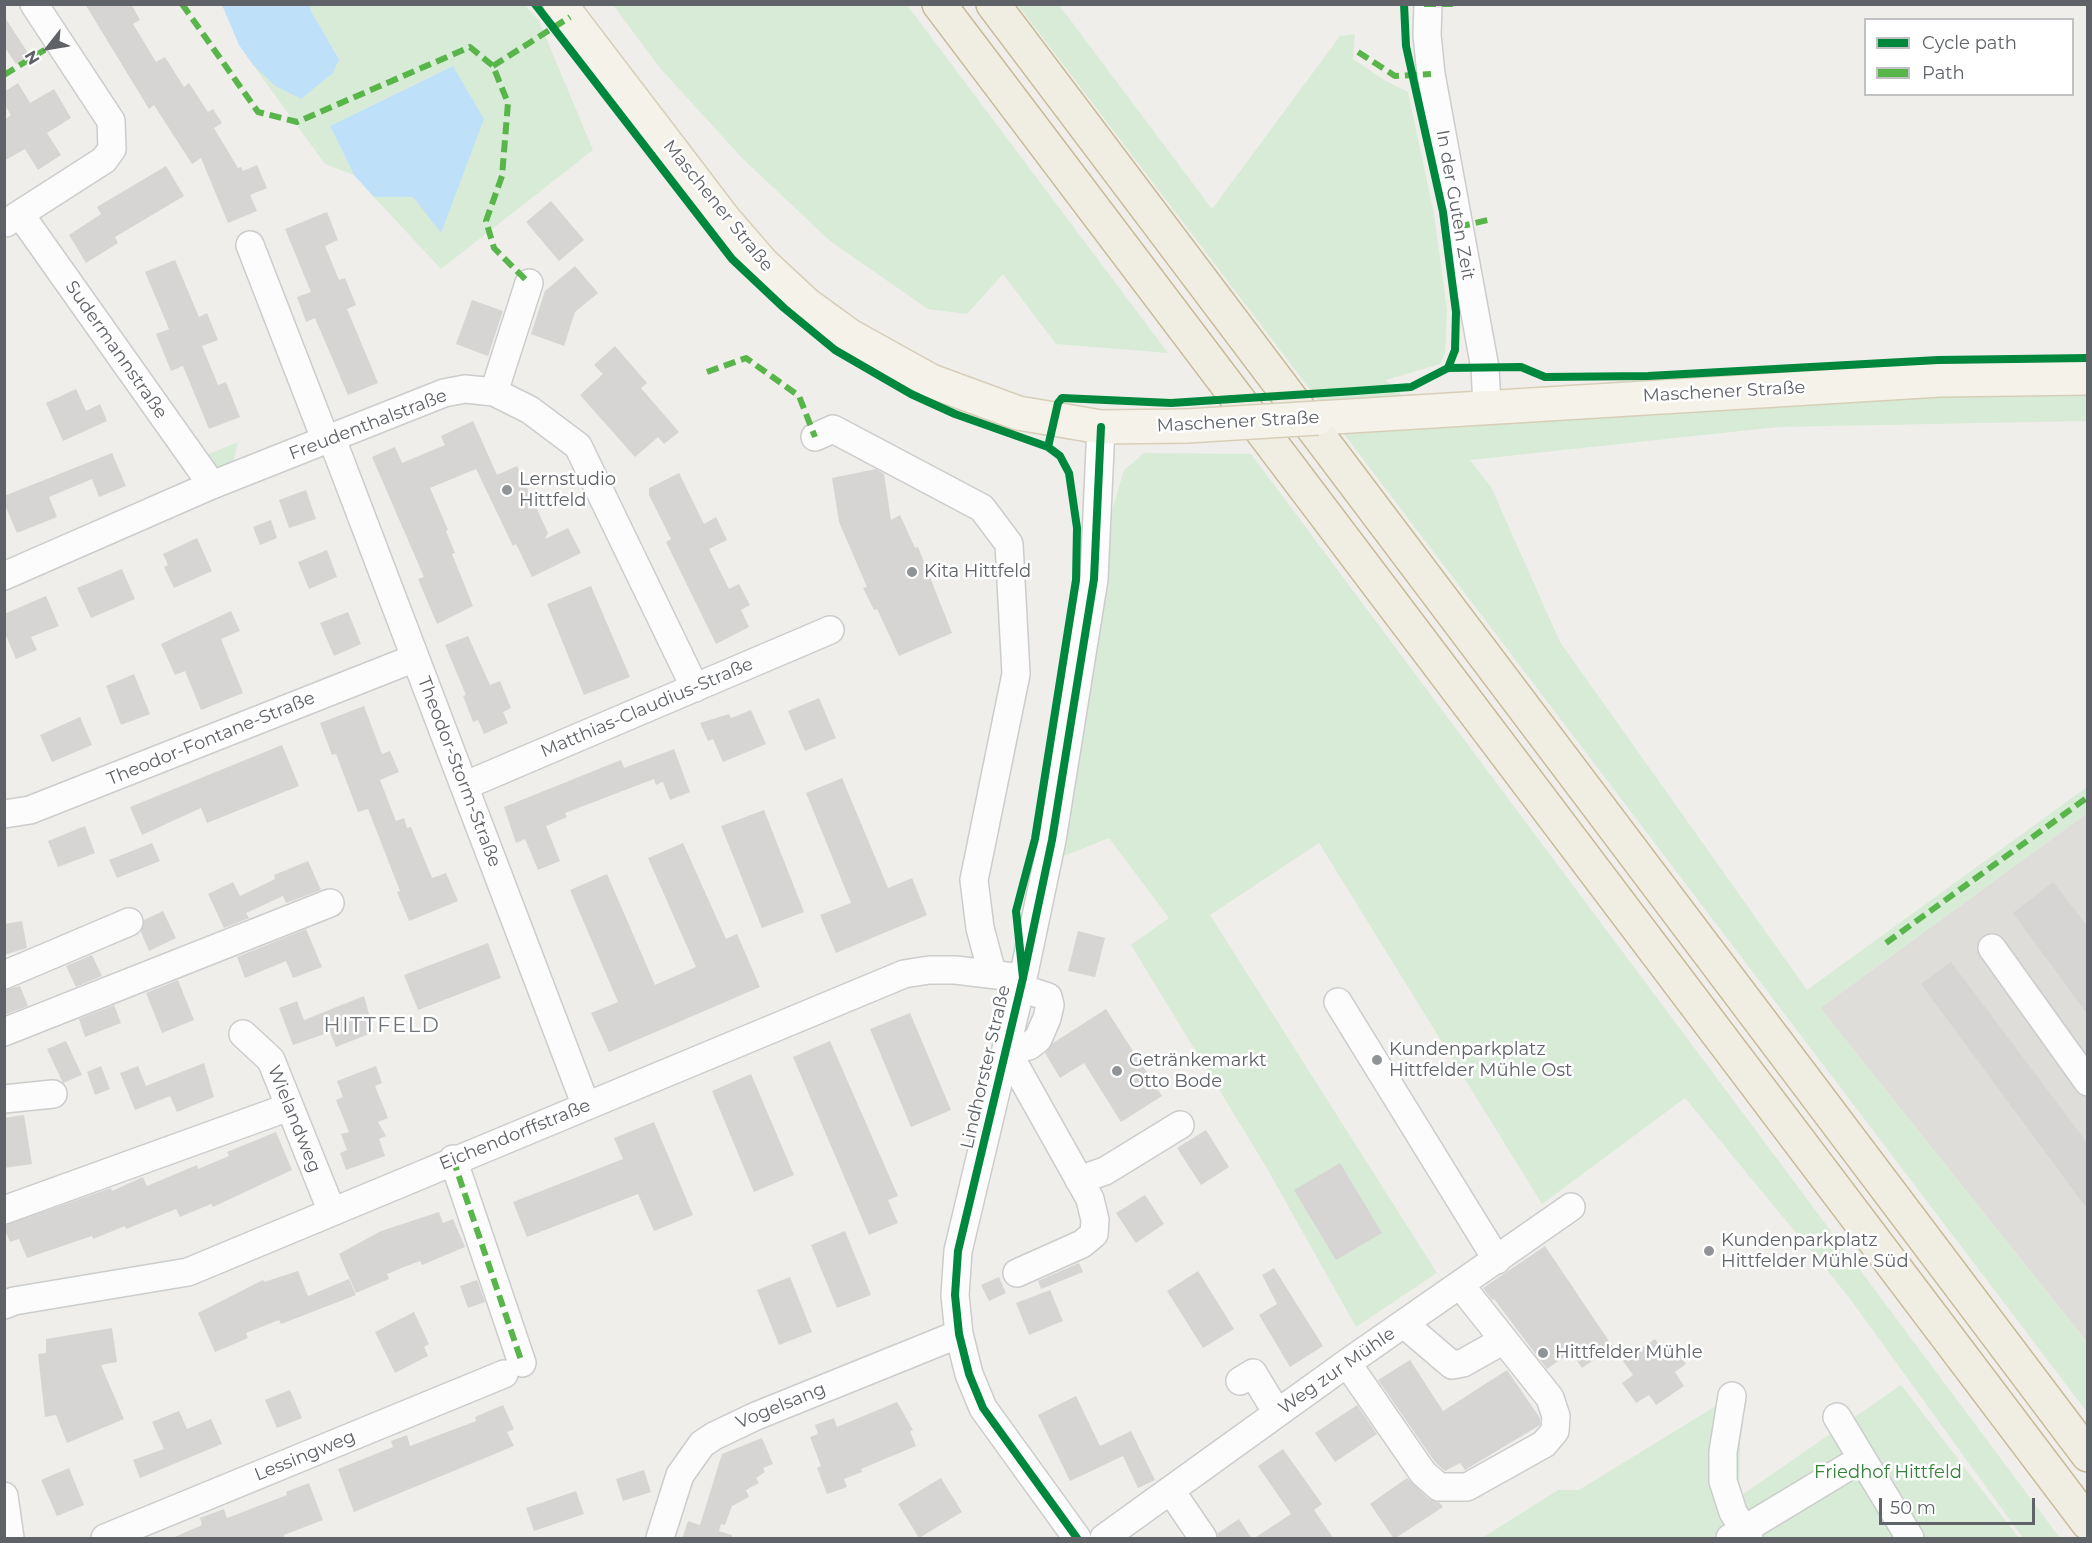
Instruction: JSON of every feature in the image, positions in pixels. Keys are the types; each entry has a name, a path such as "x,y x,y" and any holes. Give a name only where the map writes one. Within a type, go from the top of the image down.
{"highway":[{"path":"939,4 2088,1523"},
{"path":"993,4 2088,1455"}],"main road":[{"name":"Maschener Straße","path":"560,4 724,219 763,264 806,304 850,336 931,381 1018,413 1101,427 1186,426 1487,405 1940,380 2088,378"}],"street":[{"path":"12,219 104,160 112,149 111,120 34,4"},
{"name":"In der Guten Zeit","path":"1428,4 1427,35 1431,74 1485,368 1487,405"},
{"name":"Sudermannstraße","path":"12,219 212,485"},
{"name":"Theodor-Storm-Straße","path":"250,245 415,658 586,1106"},
{"path":"494,392 529,283"},
{"name":"Freudenthalstraße","path":"4,576 212,485 444,393 465,389 494,392 530,410 578,446 694,688"},
{"name":"Lindhorster Straße","path":"1077,1539 983,1408 969,1374 959,1334 955,1295 958,1251 1022,983 1052,840 1094,579 1101,427"},
{"path":"815,437 833,429 982,508 1009,544 1016,674 974,880 980,927 992,973"},
{"name":"Matthias-Claudius-Straße","path":"464,786 830,630"},
{"name":"Theodor-Fontane-Straße","path":"4,813 30,810 415,658"},
{"path":"4,1032 330,903"},
{"path":"4,975 129,922"},
{"path":"1992,948 2088,1082"},
{"name":"Eichendorffstraße","path":"4,1305 14,1301 188,1272 453,1159 904,974 929,969 992,973 1022,983"},
{"path":"1338,1002 1497,1260"},
{"name":"Wielandweg","path":"243,1034 272,1060 332,1212"},
{"path":"1006,1048 1090,1199 1095,1220 1094,1234 1082,1244 1017,1273"},
{"path":"4,1099 53,1094"},
{"path":"4,1210 289,1107"},
{"path":"1079,1180 1104,1171 1180,1125"},
{"name":"Lessingweg","path":"105,1539 513,1368 453,1159"},
{"name":"Weg zur Mühle","path":"1104,1539 1347,1363 1461,1286 1571,1207"},
{"path":"1347,1363 1422,1473 1439,1487 1467,1487 1544,1444 1555,1431 1556,1416 1550,1398 1461,1286"},
{"path":"1404,1324 1452,1365 1463,1363 1504,1340"},
{"name":"Vogelsang","path":"660,1539 680,1475 702,1444 731,1426 959,1334"},
{"path":"1240,1381 1253,1373 1277,1413"},
{"path":"1732,1396 1723,1452 1723,1481 1741,1536 1862,1459"},
{"path":"1837,1418 1862,1459 1899,1535"},
{"path":"1171,1491 1203,1539"},
{"path":"4,1497 10,1539"}],"shaded area":[{"path":"2087,813 2087,1342 1820,1008"}],"green space":[{"path":"310,5 525,5 539,21 593,150 441,269 374,197 413,197 442,233 453,66 330,126 354,175 325,164 253,65 274,85 339,58 310,11"},
{"path":"613,5 907,5 1168,353 1056,344 1003,274 967,314 928,309 830,241 742,158 660,68"},
{"path":"1018,5 1059,5 1212,209 1340,36 1355,34 1353,59 1384,80 1408,92 1434,214 1447,311 1445,354 1440,364 1386,380 1434,426 2087,387 2087,421 1778,427 1470,460 1491,487 1560,642 1807,990 2087,787 2087,813 1820,1008 2087,1342 2087,1412"},
{"path":"238,442 233,464 219,469 212,468 204,456"},
{"path":"1144,453 1251,454 2060,1538 2023,1538 1848,1296 1685,1098 1542,1204 1319,843 1210,915 1437,1273 1356,1327 1265,1165 1131,945 1169,918 1109,838 1064,856 1065,820 1107,528 1124,470"},
{"name":"Friedhof Hittfeld","path":"1901,1385 2019,1538 1482,1538 1558,1490 1579,1490 1724,1401 1741,1398 1739,1497"}],"water":[{"path":"222,5 310,5 311,11 339,59 333,73 301,99 274,85 253,65 239,45"},
{"path":"453,66 484,119 441,233 413,197 374,197 354,175 330,126"}],"building":[{"path":"85,4 131,4 140,20 133,24 156,62 165,57 184,87 189,83 208,112 213,109 222,123 214,128 238,168 241,167 243,171 257,165 267,188 250,195 257,211 228,223 201,158 192,164 154,105 149,109"},
{"path":"4,16 30,56 16,64 4,46"},
{"path":"18,83 30,103 54,89 71,118 47,133 61,155 38,170 25,149 4,161 4,120 11,115 4,104 4,92"},
{"path":"166,166 184,196 115,237 118,243 86,263 69,235 101,214 97,207"},
{"path":"551,201 584,240 559,261 526,222"},
{"path":"327,212 338,240 325,246 339,280 345,278 356,305 347,309 378,383 348,395 315,318 306,322 297,297 311,292 285,229"},
{"path":"175,260 199,317 207,313 218,340 202,346 218,385 226,382 240,417 209,429 183,366 171,371 156,334 169,329 145,272"},
{"path":"575,266 598,293 575,312 564,346 531,334 545,291"},
{"path":"472,300 503,311 488,356 456,344"},
{"path":"615,346 647,383 641,388 679,432 664,444 658,437 635,457 580,395 603,374 594,365"},
{"path":"76,389 86,411 100,404 107,421 63,441 46,403"},
{"path":"473,421 497,475 517,466 548,533 545,539 568,528 581,553 532,577 516,544 513,546 476,469 430,488 448,530 446,531 455,553 452,554 473,606 437,624 418,579 424,577 372,457 395,447 402,463 445,445 441,436"},
{"path":"112,453 126,486 99,497 92,479 49,497 57,517 17,533 4,503 4,496"},
{"name":"Kita Hittfeld","path":"876,469 884,474 891,520 900,515 915,548 918,547 952,633 899,656 877,609 874,610 863,588 867,587 839,522 832,478"},
{"path":"679,473 704,524 716,517 727,540 709,549 729,589 739,584 750,605 741,610 749,627 716,644 666,542 671,539 649,495 649,488"},
{"path":"306,490 316,519 289,528 279,500"},
{"path":"271,520 277,538 260,545 253,527"},
{"path":"197,538 212,571 174,588 164,567 168,565 163,554"},
{"path":"327,550 337,577 309,589 298,562"},
{"path":"122,569 135,599 91,618 77,588"},
{"path":"591,586 630,677 584,695 547,604"},
{"path":"46,596 59,626 31,637 37,650 16,659 4,631 4,614"},
{"path":"231,611 240,631 221,639 243,693 201,710 185,671 175,675 161,644"},
{"path":"348,612 361,644 334,656 320,623"},
{"path":"468,636 490,685 500,681 511,708 503,712 508,723 484,734 478,720 473,722 463,696 466,695 445,645"},
{"path":"134,674 150,714 121,725 106,686"},
{"path":"819,698 836,738 805,751 788,711"},
{"path":"364,706 382,754 390,751 399,772 380,780 396,821 404,818 407,828 411,827 432,878 446,873 458,901 409,921 397,892 400,891 368,809 358,812 336,754 332,755 320,723"},
{"path":"751,710 766,744 723,762 713,739 708,741 700,723 729,714 731,718"},
{"path":"80,717 92,745 52,762 40,735"},
{"path":"282,745 299,786 207,823 201,808 142,835 130,807"},
{"path":"674,749 690,792 670,800 663,782 656,785 654,779 565,813 567,817 546,826 560,861 538,870 525,839 516,843 504,807 621,760 624,768"},
{"path":"842,778 888,888 912,878 927,915 836,953 820,915 851,903 806,793"},
{"path":"764,810 804,912 762,928 721,826"},
{"path":"85,826 95,853 58,867 48,841"},
{"path":"152,843 160,861 117,878 109,860"},
{"path":"683,843 726,939 737,934 760,987 609,1052 591,1013 618,1002 570,890 607,874 655,985 696,967 648,858"},
{"path":"308,861 321,890 286,903 283,896 246,913 249,918 224,928 208,894 233,882 240,896 275,879 274,875"},
{"path":"2053,882 2088,927 2088,1015 2013,913"},
{"path":"163,911 176,938 149,951 141,932 144,920"},
{"path":"22,921 27,948 4,955 4,924"},
{"path":"306,929 322,967 293,978 286,961 245,978 237,957"},
{"path":"1078,931 1105,938 1095,977 1068,971"},
{"path":"488,943 501,978 418,1010 404,975"},
{"path":"92,955 102,976 76,987 66,966"},
{"path":"1951,962 2088,1144 2088,1210 1921,984"},
{"path":"178,980 194,1020 162,1033 146,993"},
{"path":"20,986 28,1006 4,1015 4,990"},
{"path":"364,996 374,1032 336,1047 330,1032 293,1045 279,1008 297,1001 304,1020"},
{"path":"114,1005 121,1023 85,1037 79,1019"},
{"name":"Getränkemarkt Otto Bode","path":"1106,1009 1162,1096 1121,1122 1084,1063 1060,1078 1045,1053 1053,1043"},
{"path":"910,1013 951,1110 911,1127 870,1029"},
{"path":"66,1041 82,1075 63,1083 47,1049"},
{"path":"830,1041 898,1196 888,1200 898,1223 869,1235 793,1057"},
{"path":"204,1063 214,1097 177,1112 170,1096 135,1110 120,1073 138,1066 146,1086"},
{"path":"101,1066 110,1089 95,1095 87,1072"},
{"path":"376,1066 382,1083 375,1086 388,1118 378,1122 386,1136 379,1139 385,1156 346,1170 340,1153 347,1150 341,1134 349,1132 336,1100 343,1097 337,1081"},
{"path":"751,1074 794,1175 754,1192 712,1091"},
{"path":"24,1115 32,1164 4,1168 4,1118"},
{"path":"654,1122 693,1215 654,1231 638,1194 527,1237 513,1202 623,1159 614,1138"},
{"path":"1206,1130 1229,1167 1201,1185 1177,1148"},
{"path":"276,1132 292,1170 213,1207 211,1204 180,1217 176,1209 126,1229 125,1226 93,1239 92,1236 27,1258 19,1239 10,1242 4,1228 5,1225 111,1188 112,1191 143,1177 147,1186 197,1165 198,1169 229,1156 227,1152"},
{"path":"1340,1163 1382,1233 1336,1260 1294,1190"},
{"path":"1145,1195 1164,1224 1136,1243 1116,1213"},
{"path":"439,1212 443,1223 453,1219 465,1247 422,1265 420,1261 387,1274 389,1279 356,1293 339,1254 381,1231"},
{"path":"845,1231 871,1295 837,1308 811,1245"},
{"path":"1545,1246 1613,1347 1582,1368 1571,1352 1547,1369 1494,1299 1492,1300 1483,1288"},
{"path":"1079,1263 1083,1272 1041,1289 1038,1281"},
{"path":"1274,1268 1323,1346 1290,1367 1259,1315 1277,1304 1262,1275"},
{"path":"298,1271 308,1296 349,1279 356,1295 281,1324 279,1320 246,1333 248,1338 215,1352 198,1313 263,1280 264,1282"},
{"path":"1198,1271 1234,1329 1203,1348 1167,1291"},
{"path":"790,1277 812,1332 779,1345 757,1290"},
{"path":"999,1277 1006,1293 989,1301 981,1285"},
{"path":"477,1280 485,1302 468,1308 460,1286"},
{"path":"1050,1290 1063,1321 1029,1335 1016,1303"},
{"path":"414,1312 429,1344 424,1347 428,1356 395,1373 375,1332"},
{"path":"112,1328 117,1362 101,1365 124,1419 67,1443 56,1415 45,1417 38,1354 46,1353 46,1339"},
{"path":"1655,1339 1663,1351 1673,1345 1686,1364 1675,1372 1684,1386 1656,1405 1649,1395 1636,1403 1622,1383 1633,1375 1623,1361"},
{"path":"1410,1360 1443,1411 1507,1370 1540,1418 1540,1425 1465,1470 1460,1463 1445,1471 1435,1462 1378,1380"},
{"path":"290,1390 302,1418 277,1428 265,1400"},
{"path":"1076,1396 1100,1446 1131,1431 1155,1480 1138,1488 1123,1456 1070,1481 1038,1415"},
{"path":"897,1402 913,1430 910,1431 916,1446 861,1469 862,1472 844,1479 847,1487 827,1494 817,1468 821,1466 810,1437 818,1434 815,1425 834,1418 837,1427"},
{"path":"503,1405 514,1429 507,1432 514,1446 354,1512 338,1469 393,1447 391,1441 407,1435 410,1446 476,1421 475,1417"},
{"path":"1357,1405 1377,1434 1335,1462 1315,1433"},
{"path":"179,1411 187,1429 211,1419 222,1444 140,1478 133,1460 164,1449 152,1422"},
{"path":"762,1438 773,1464 763,1468 765,1472 756,1478 759,1483 746,1490 749,1497 732,1506 725,1525 721,1524 719,1531 732,1535 732,1539 682,1539 688,1521 700,1525 722,1454"},
{"path":"1283,1449 1322,1504 1314,1510 1334,1539 1253,1539 1291,1514 1258,1466"},
{"path":"69,1468 84,1505 57,1516 41,1480"},
{"path":"644,1470 651,1492 623,1501 616,1479"},
{"path":"941,1478 962,1512 919,1538 898,1504"},
{"path":"1407,1478 1429,1499 1440,1503 1443,1507 1394,1539 1370,1504"},
{"path":"309,1483 323,1520 284,1535 285,1539 170,1539 202,1525 200,1518 224,1509 227,1518 287,1495 286,1492"},
{"path":"576,1491 584,1514 534,1531 526,1508"},
{"path":"1239,1519 1252,1539 1218,1539 1218,1533"}],"marked path":[{"path":"182,4 258,112 297,122 470,47 493,66 508,103 502,176 486,221 494,248 529,283"},
{"path":"1424,4 1453,4"},
{"path":"493,66 570,17"},
{"path":"4,75 59,41"},
{"path":"1358,52 1395,76 1431,74"},
{"path":"1458,227 1488,220"},
{"path":"707,372 746,358 799,396 815,437"},
{"path":"1886,943 2088,797"},
{"path":"453,1159 522,1363"}],"cycle path":[{"path":"535,4 732,259 784,308 835,350 911,394 955,414 1048,447 1060,456 1069,473 1077,528 1076,580 1035,839 1016,911 1023,978"},
{"path":"1404,4 1406,46 1443,212 1456,312 1455,350 1448,368"},
{"path":"1048,447 1058,403 1062,398 1171,403 1411,387 1448,368 1521,367 1545,377 1648,376 1938,360 2088,358"},
{"path":"1077,1538 983,1408 969,1374 959,1334 955,1295 958,1251 1023,978 1052,840 1094,579 1101,427"}],"place":[{"name":"Lernstudio Hittfeld","path":"507,490"},
{"name":"Kita Hittfeld","path":"912,572"},
{"name":"Kundenparkplatz Hittfelder Mühle Ost","path":"1377,1060"},
{"name":"Getränkemarkt Otto Bode","path":"1117,1071"},
{"name":"Kundenparkplatz Hittfelder Mühle Süd","path":"1709,1251"},
{"name":"Hittfelder Mühle","path":"1543,1353"}],"district":[{"name":"HITTFELD","path":"382,1026"}]}
